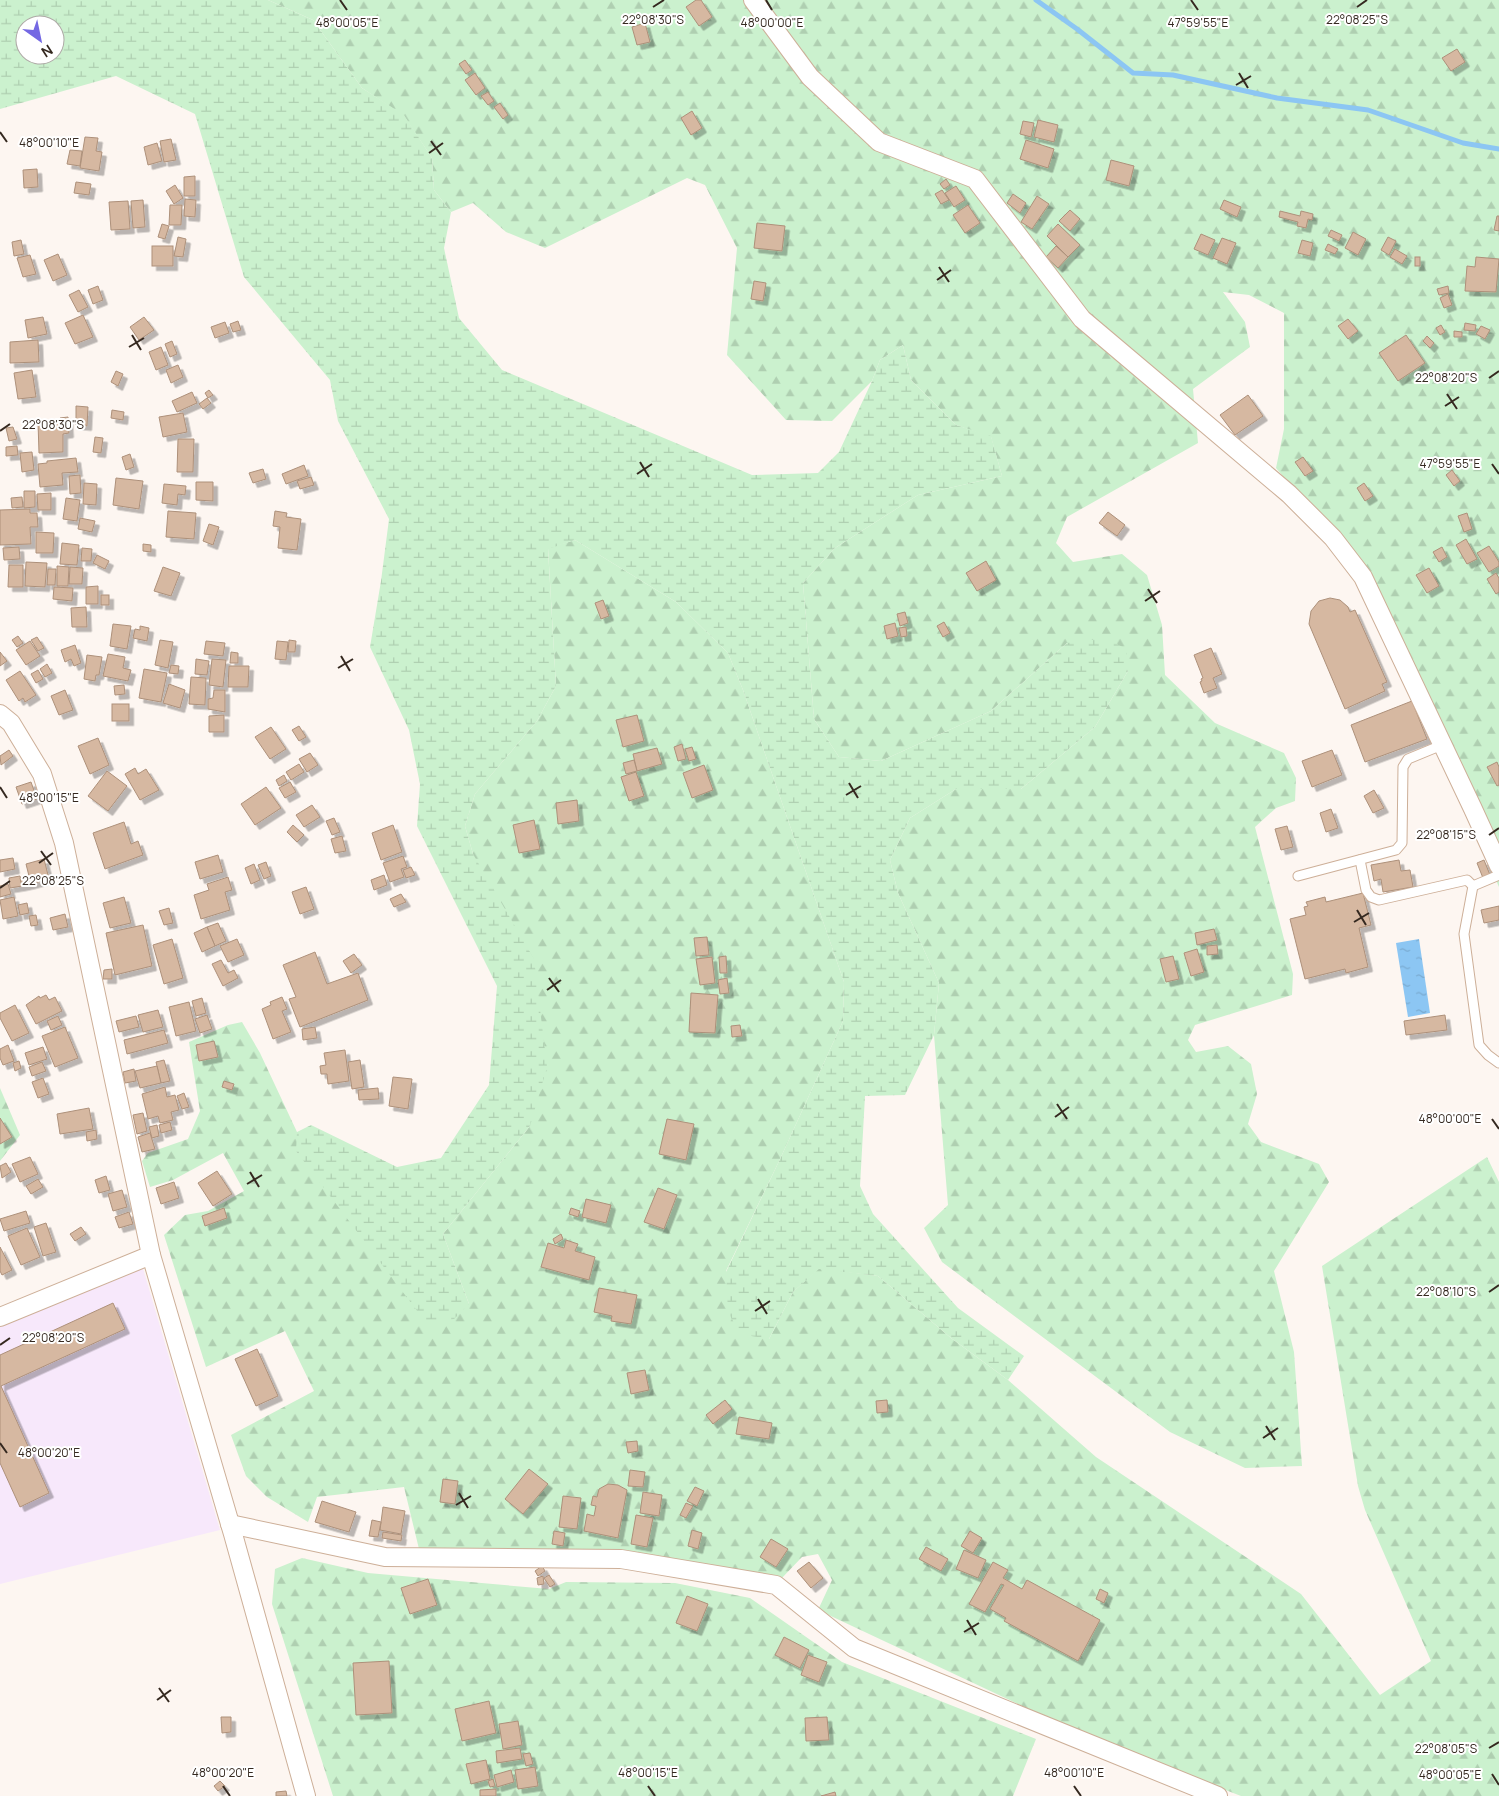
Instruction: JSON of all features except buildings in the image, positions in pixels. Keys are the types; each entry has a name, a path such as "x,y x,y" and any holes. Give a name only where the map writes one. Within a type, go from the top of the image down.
{"street":[{"path":"753,0 810,77 879,142 974,179 1082,319 1289,494 1333,538 1363,577 1499,866"},
{"path":"0,714 12,723 42,774 64,843 151,1255 230,1524 306,1796"},
{"path":"0,1317 151,1255"},
{"path":"230,1524 385,1557 621,1559 776,1585 854,1648 1218,1796"}],"lane":[{"path":"1298,876 1396,850 1402,843 1403,767 1408,759 1442,745"},
{"path":"1360,860 1366,890 1371,897 1379,900 1467,880 1473,886"},
{"path":"1473,886 1499,875"},
{"path":"1473,886 1464,934 1474,1008 1480,1045 1499,1064"}],"shaded area":[{"path":"142,1265 220,1530 0,1584 0,1327"}],"green space":[{"path":"0,0 268,0 313,20 362,88 404,115 432,158 434,190 451,212 444,248 459,318 502,370 752,475 818,473 839,452 880,360 903,345 911,380 956,425 991,436 1002,476 918,495 835,548 803,583 814,719 839,757 881,761 991,711 1067,643 1107,638 1126,649 1128,671 1095,727 1021,789 956,789 910,818 890,860 898,893 939,983 934,1035 905,1095 865,1096 860,1186 873,1214 958,1308 1024,1356 1008,1380 951,1338 878,1276 819,1269 793,1292 769,1339 740,1334 728,1312 726,1272 843,1021 844,982 743,690 728,653 676,602 575,540 548,549 556,686 537,721 475,794 465,826 473,854 534,959 547,1067 530,1126 443,1234 469,1304 454,1319 427,1324 296,1151 297,1132 311,1125 397,1167 441,1158 489,1085 497,986 417,826 420,784 409,730 370,647 389,519 338,421 330,380 244,277 195,114 116,76 0,109"},
{"path":"268,0 1499,0 1499,887 1462,805 1376,587 1276,468 1284,429 1284,313 1249,295 1223,292 1245,322 1250,347 1193,389 1198,443 1067,517 1056,543 1073,562 1122,554 1147,575 1162,625 1165,675 1215,723 1284,753 1296,778 1295,801 1276,808 1255,827 1293,974 1292,995 1195,1025 1188,1040 1196,1052 1228,1046 1251,1064 1257,1094 1248,1124 1261,1142 1319,1164 1329,1182 1274,1271 1294,1352 1302,1466 1245,1468 1170,1432 942,1262 924,1228 948,1205 934,1035 939,983 898,893 890,860 910,818 956,789 1021,789 1095,727 1128,671 1067,643 991,711 881,761 839,757 814,719 803,583 835,548 918,495 1002,476 991,437 956,425 911,380 903,345 880,360 872,381 832,421 786,420 727,355 737,248 705,185 687,178 545,248 506,232 473,203 451,212 434,190 432,158 404,116 362,88 313,20"},
{"path":"575,540 676,602 728,653 743,690 844,982 843,1021 726,1271 769,1339 793,1292 819,1268 878,1276 951,1338 1008,1380 1096,1457 1301,1594 1380,1695 1431,1661 1365,1510 1358,1486 1322,1266 1487,1157 1499,1182 1499,1796 1241,1796 1086,1736 818,1610 832,1580 818,1554 802,1557 781,1579 619,1549 419,1549 404,1487 317,1497 308,1522 267,1497 246,1476 231,1435 314,1391 285,1331 206,1367 164,1235 185,1215 208,1211 244,1191 223,1153 173,1180 150,1187 142,1161 148,1153 188,1139 200,1111 189,1042 228,1025 242,1022 260,1053 297,1132 297,1152 469,1304 443,1234 530,1126 473,854 465,826 475,794 537,721 556,686 548,548"},
{"path":"0,1088 20,1135 0,1161"},
{"path":"302,1558 368,1573 549,1589 566,1582 675,1583 750,1598 842,1662 1036,1739 1013,1796 333,1796 272,1604 275,1569"}],"water":[{"path":"1419,939 1430,1013 1408,1017 1396,943"}],"waterway":[{"path":"1036,0 1133,73 1173,75 1277,98 1368,110 1463,143 1499,149"}]}
